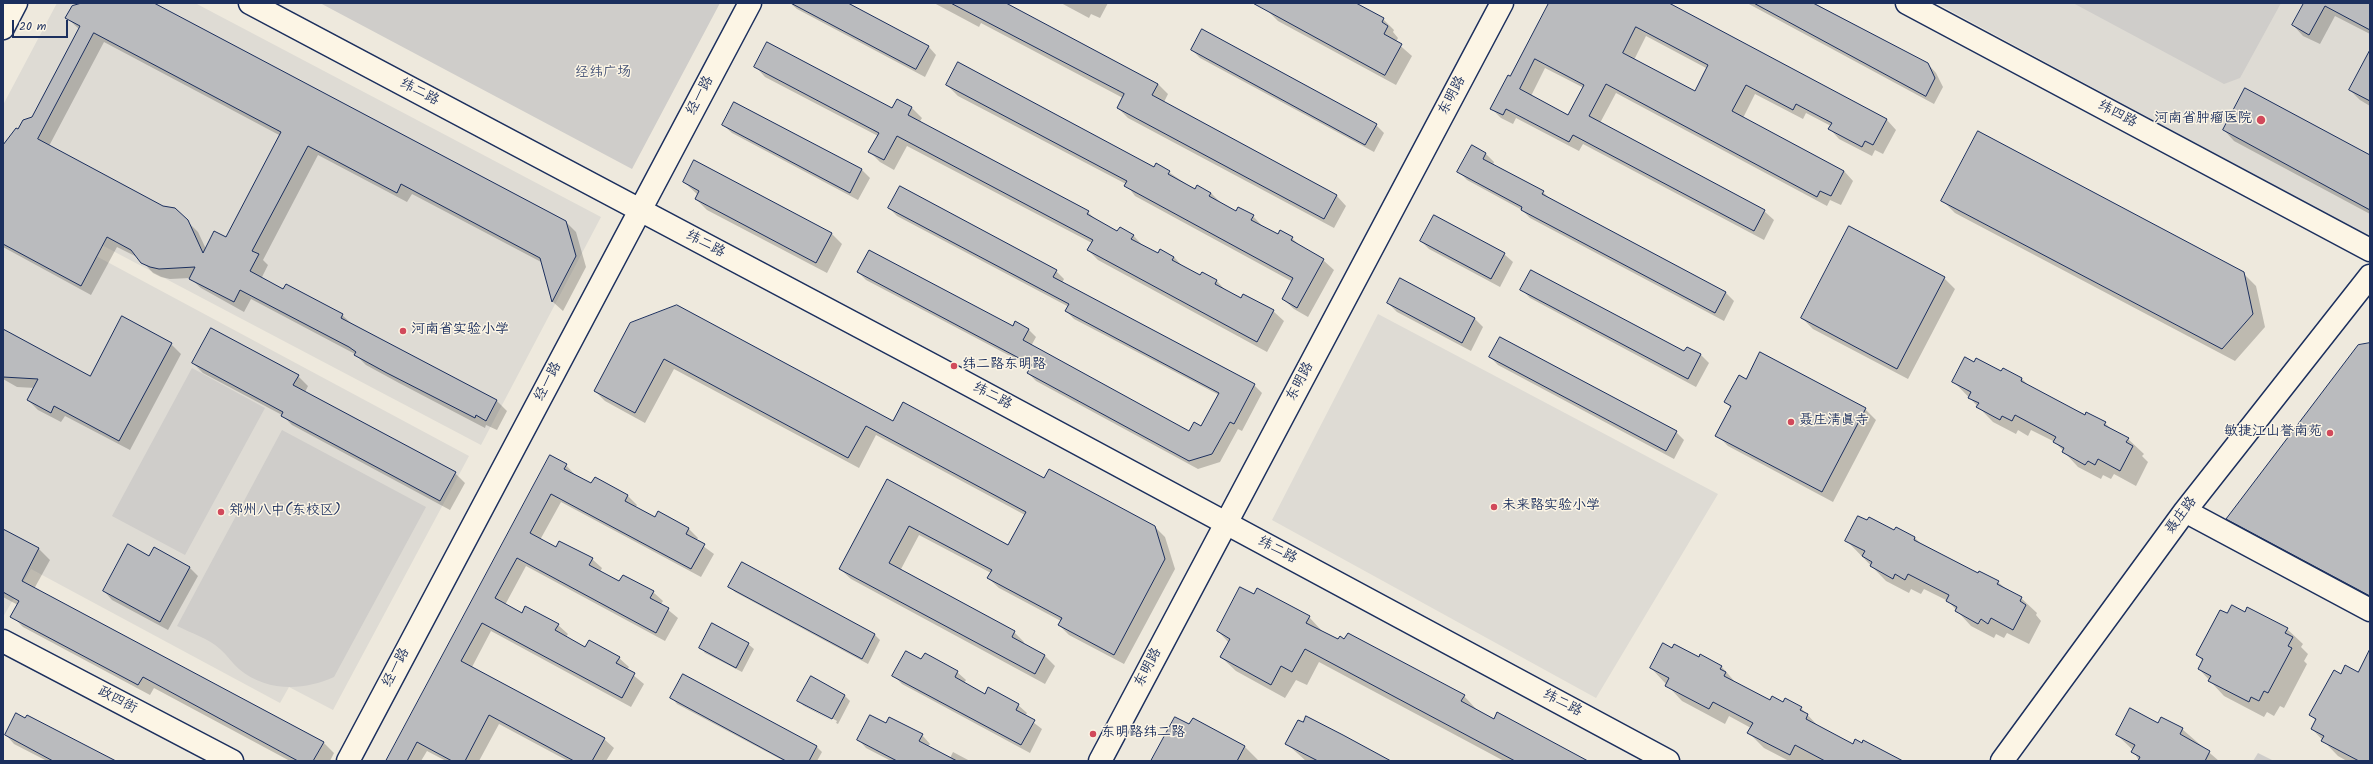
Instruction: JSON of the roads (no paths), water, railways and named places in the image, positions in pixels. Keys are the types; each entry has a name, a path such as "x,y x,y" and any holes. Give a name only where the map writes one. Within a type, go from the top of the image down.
{"street":[{"path":"3,28 16,3"},
{"name":"纬二路","path":"250,3 1226,523 1668,761"},
{"name":"经一路","path":"348,761 750,3"},
{"name":"东明路","path":"1100,761 1502,3"},
{"name":"纬四路","path":"1907,3 2370,250"},
{"name":"聂庄路","path":"2002,761 2185,511 2370,276"},
{"path":"2185,511 2370,610"},
{"name":"政四街","path":"3,641 232,761"}],"place":[{"name":"河南省肿瘤医院","path":"2261,120"},
{"name":"河南省实验小学","path":"403,331"},
{"name":"纬二路东明路","path":"954,366"},
{"name":"聂庄清真寺","path":"1791,422"},
{"name":"敏捷江山誉南苑","path":"2330,433"},
{"name":"未来路实验小学","path":"1494,507"},
{"name":"郑州八中(东校区)","path":"221,512"},
{"name":"东明路纬二路","path":"1093,734"}],"park label":[{"name":"经纬广场","path":"603,74"}]}
